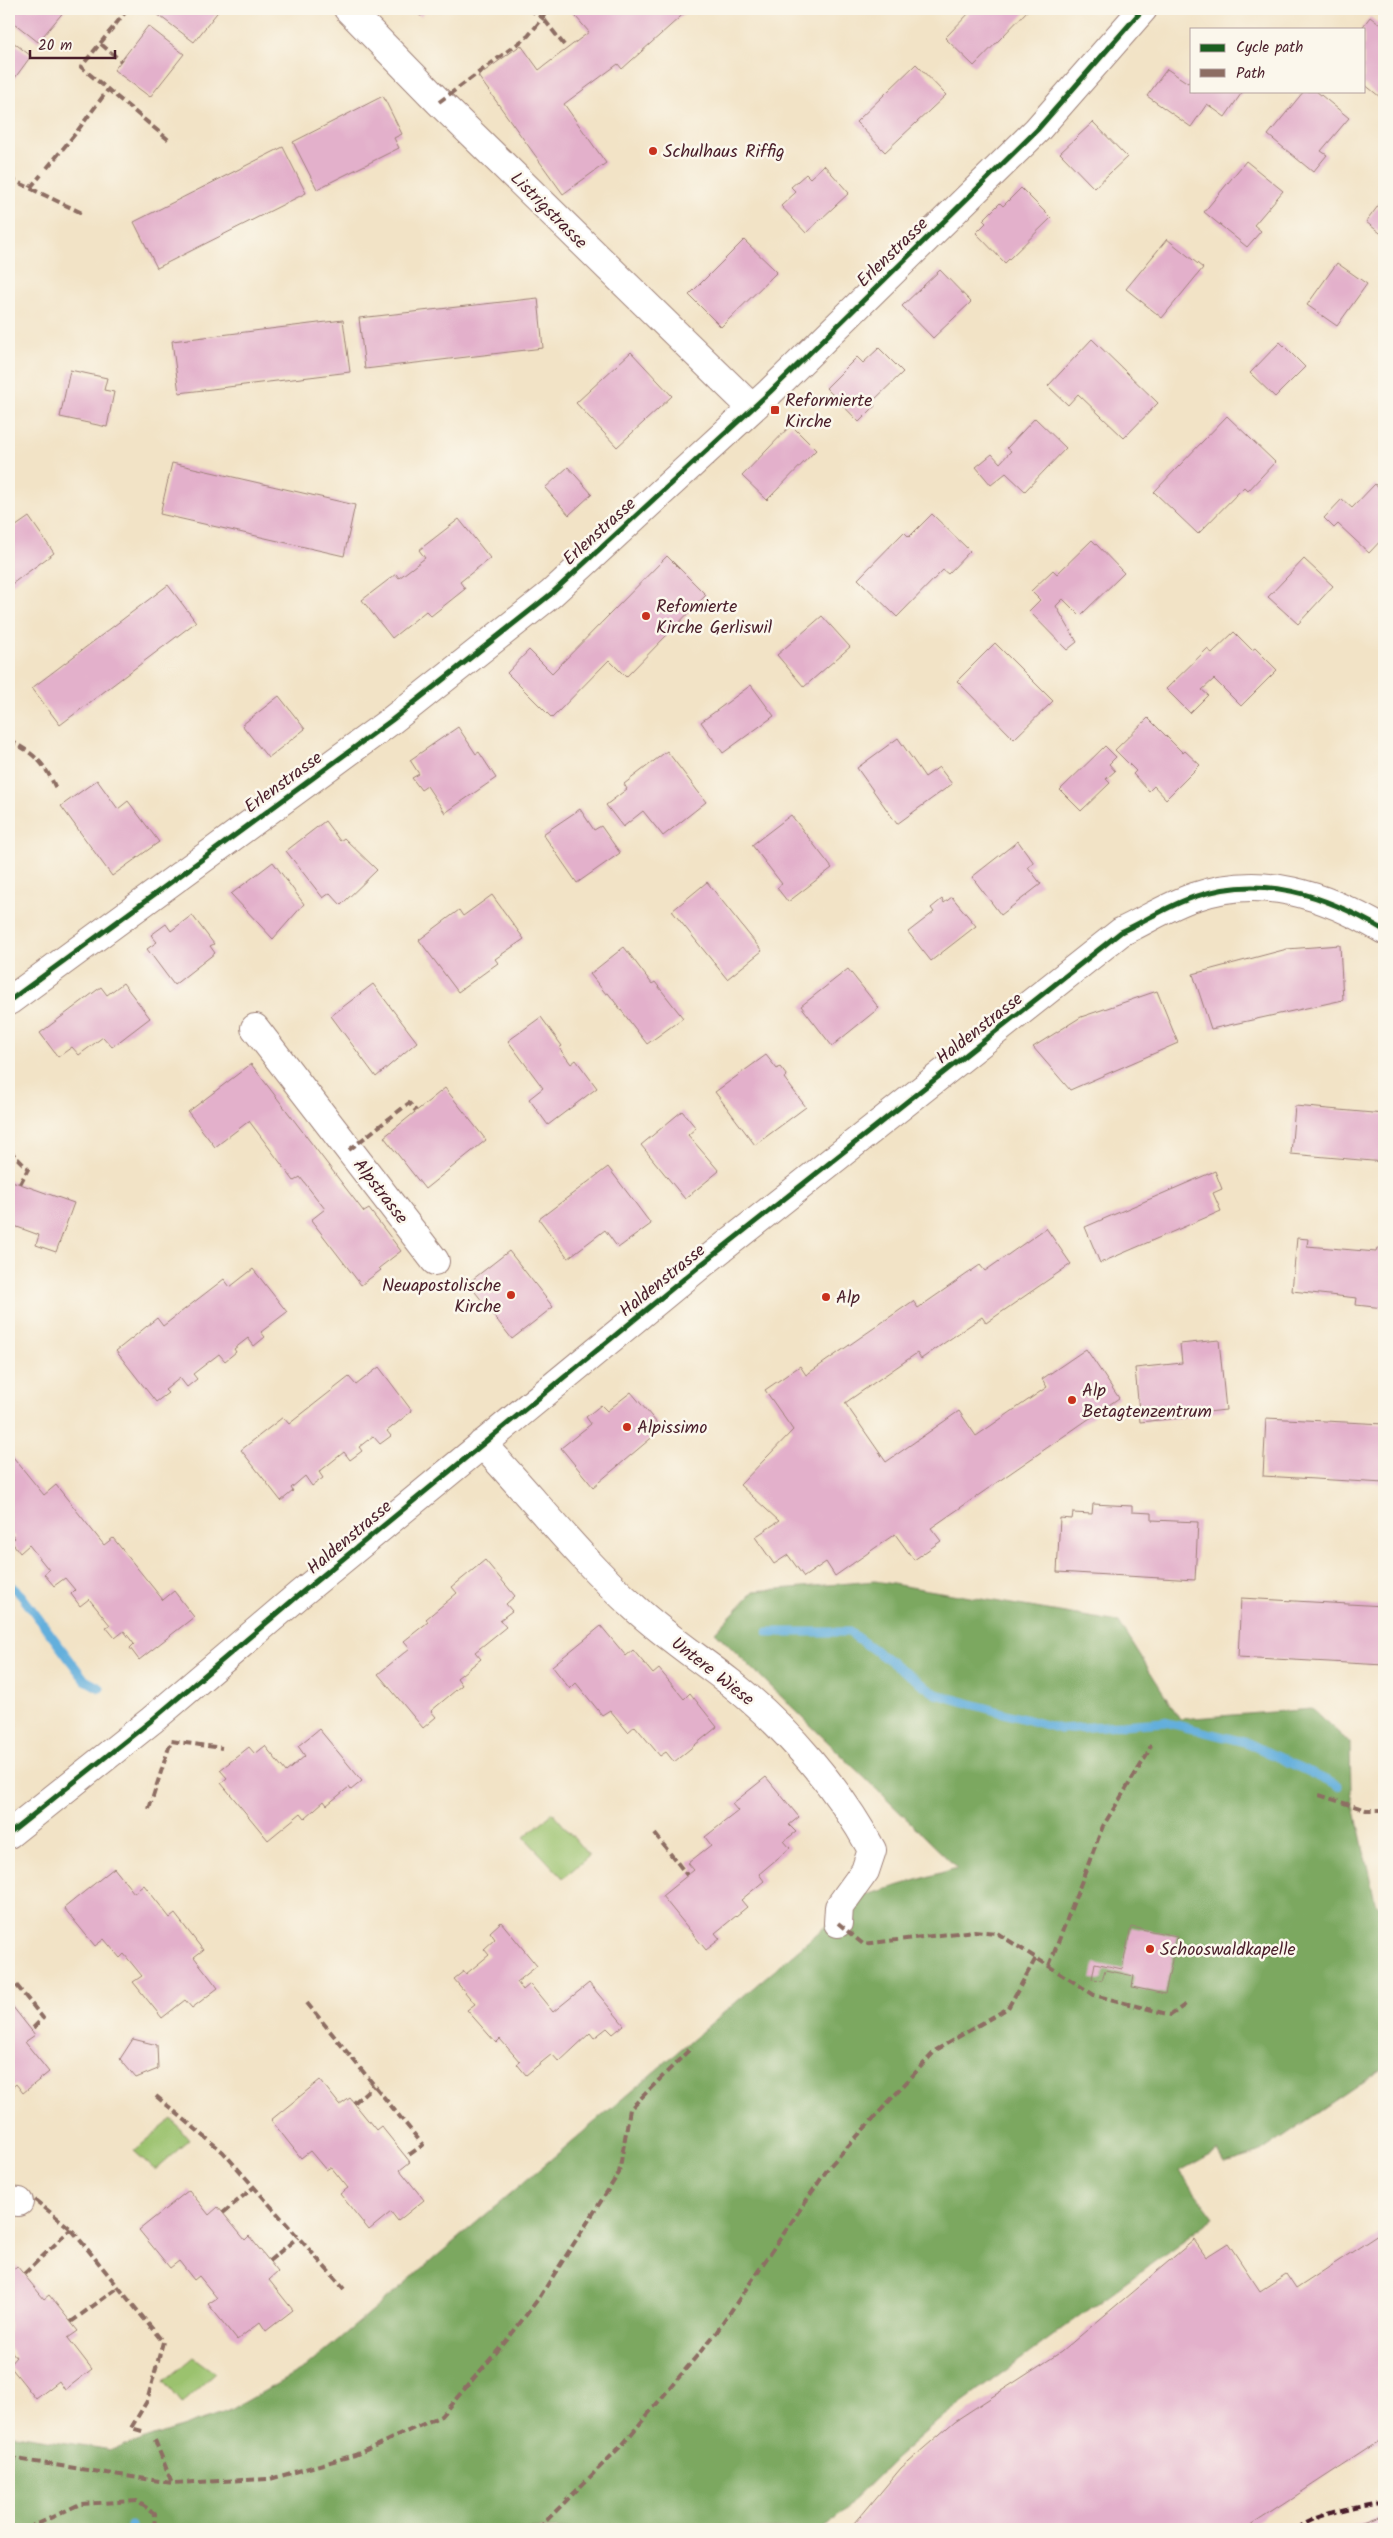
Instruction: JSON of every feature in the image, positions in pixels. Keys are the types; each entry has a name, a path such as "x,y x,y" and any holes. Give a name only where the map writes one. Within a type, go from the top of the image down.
{"street":[{"name":"Listrigstrasse","path":"348,9 400,63 752,408"},
{"name":"Erlenstrasse","path":"9,1001 392,720 551,594 752,408 1037,130 1143,9"},
{"name":"Haldenstrasse","path":"9,1834 152,1720 482,1444 710,1258 1121,932 1194,897 1240,888 1276,888 1321,898 1384,930"},
{"name":"Alpstrasse","path":"255,1028 435,1261"},
{"name":"Untere Wiese","path":"482,1444 588,1561 634,1608 731,1683 780,1726 854,1817 872,1850 865,1871 839,1907 838,1922"}],"green space":[{"path":"875,1581 1119,1622 1180,1719 1312,1709 1350,1743 1351,1792 1375,1901 1384,1910 1384,2068 1259,2153 1225,2163 1218,2151 1180,2172 1214,2218 945,2415 896,2458 824,2529 9,2529 9,2434 112,2450 229,2411 305,2368 860,1897 957,1868 715,1632 754,1591"},
{"path":"553,1813 589,1856 563,1878 524,1837"},
{"path":"172,2119 189,2140 155,2170 134,2151"},
{"path":"193,2357 215,2373 182,2403 164,2381"}],"building":[{"path":"9,9 66,9 38,42 9,19"},
{"path":"161,9 220,9 194,42 157,14"},
{"path":"409,9 426,9 421,16"},
{"path":"689,9 622,69 618,64 564,104 606,163 563,194 478,76 521,45 539,70 589,32 570,10"},
{"path":"973,9 1029,9 974,66 945,38"},
{"path":"1370,17 1384,28 1384,92 1380,97 1366,86 1366,28 1362,28"},
{"path":"148,26 184,54 150,97 114,70"},
{"path":"9,39 31,56 9,86"},
{"path":"916,64 946,95 885,152 856,122"},
{"path":"1167,69 1188,83 1190,80 1190,92 1242,92 1225,117 1207,104 1191,127 1147,96"},
{"path":"1303,92 1317,92 1349,118 1321,151 1327,155 1313,172 1268,135"},
{"path":"383,96 402,134 394,138 399,148 317,189 293,142"},
{"path":"1093,122 1127,157 1094,188 1060,153"},
{"path":"283,147 306,193 157,268 134,222"},
{"path":"1246,161 1283,191 1254,225 1261,231 1247,247 1204,212"},
{"path":"824,165 849,193 806,233 781,206 796,192 791,187 806,174 810,178"},
{"path":"1021,188 1051,218 1005,263 976,233 986,223 983,220 1000,203 1003,206"},
{"path":"1384,198 1384,236 1366,222"},
{"path":"1167,239 1203,268 1162,318 1126,289"},
{"path":"744,240 777,272 721,327 689,295"},
{"path":"1337,263 1367,284 1337,326 1307,305"},
{"path":"940,270 971,302 933,338 902,306"},
{"path":"538,298 543,348 365,369 359,318"},
{"path":"343,320 350,372 179,393 172,341"},
{"path":"1092,339 1158,403 1124,438 1078,394 1068,405 1048,386"},
{"path":"1280,342 1305,367 1275,397 1250,373"},
{"path":"879,348 903,372 872,402 875,406 859,422 826,388 857,357 863,363"},
{"path":"631,352 672,396 617,447 576,403"},
{"path":"70,370 107,378 104,390 114,392 107,427 60,417"},
{"path":"1227,416 1275,462 1248,491 1244,487 1198,534 1154,492"},
{"path":"1035,418 1066,448 1025,491 1006,473 991,485 976,467 992,454 1000,463 1011,451 1007,448"},
{"path":"791,425 816,450 767,500 742,476"},
{"path":"172,463 355,505 344,556 160,514"},
{"path":"568,467 592,494 569,515 545,488"},
{"path":"1384,483 1384,537 1369,553 1338,524 1334,528 1324,518 1342,499 1352,508 1375,484 1379,489"},
{"path":"932,514 970,551 948,574 943,570 897,617 858,579 904,532 909,537"},
{"path":"29,517 54,553 9,586 9,531"},
{"path":"459,519 490,558 460,582 465,589 431,616 426,611 392,638 362,600 396,574 399,578 425,558 419,550"},
{"path":"1092,540 1124,573 1080,616 1063,599 1056,606 1077,642 1067,650 1029,611 1040,600 1031,591 1053,570 1057,574"},
{"name":"Refomierte Kirche Gerliswil","path":"667,556 706,595 626,677 609,660 552,718 507,673 529,650 552,673"},
{"path":"1304,559 1333,586 1298,624 1268,597"},
{"path":"168,585 196,622 60,725 32,688"},
{"path":"822,616 850,647 804,687 777,655"},
{"path":"1234,632 1252,650 1255,648 1277,670 1241,706 1214,679 1202,690 1208,695 1190,713 1166,689 1207,649 1212,653"},
{"path":"995,643 1053,701 1014,739 957,681"},
{"path":"751,685 774,716 723,753 701,722"},
{"path":"279,696 305,729 268,758 242,725"},
{"path":"1148,718 1183,753 1185,751 1200,765 1166,799 1154,786 1149,791 1133,774 1136,771 1115,750"},
{"path":"458,727 476,754 479,752 496,778 445,813 427,786 421,790 412,778 419,774 410,760"},
{"path":"898,738 925,777 939,767 952,784 897,824 857,768"},
{"path":"1105,746 1116,757 1109,764 1115,771 1106,779 1110,783 1081,811 1060,790"},
{"path":"667,751 706,802 663,836 643,811 623,827 606,805 627,789 624,784"},
{"path":"97,780 118,809 128,801 159,842 112,876 61,806"},
{"path":"580,809 594,830 601,826 620,853 577,883 543,834"},
{"path":"791,815 832,868 788,902 777,888 782,884 752,845"},
{"path":"325,821 340,841 344,838 377,870 341,905 330,893 323,898 286,851"},
{"path":"1018,841 1034,863 1028,867 1041,884 1001,915 972,877"},
{"path":"273,862 304,904 273,939 231,894"},
{"path":"707,882 762,951 727,979 672,911"},
{"path":"492,895 524,939 495,959 498,963 458,992 419,940 459,910 463,916"},
{"path":"952,897 976,926 931,961 908,932 934,912 931,908 942,899 944,903"},
{"path":"192,915 214,944 210,946 215,953 174,985 147,949 157,942 151,935 166,924 171,931"},
{"path":"1340,945 1343,1000 1211,1029 1193,974 1287,949"},
{"path":"624,947 652,984 655,982 683,1018 647,1044 608,993 606,994 590,974"},
{"path":"848,969 879,1008 832,1046 801,1006"},
{"path":"123,983 150,1018 112,1047 103,1037 79,1055 72,1047 58,1057 40,1033 101,987 107,995"},
{"path":"373,984 417,1042 376,1077 331,1016"},
{"path":"1157,991 1178,1043 1070,1090 1033,1047 1081,1017"},
{"path":"541,1017 562,1046 559,1048 571,1064 576,1060 597,1088 548,1125 529,1099 543,1088 508,1041"},
{"path":"766,1055 777,1069 780,1067 787,1076 784,1078 806,1107 755,1145 715,1092"},
{"path":"251,1064 364,1212 369,1209 401,1251 379,1268 381,1270 361,1285 311,1220 325,1209 300,1177 294,1181 249,1121 215,1147 188,1112"},
{"path":"445,1088 486,1140 425,1189 384,1137"},
{"path":"1295,1106 1384,1114 1384,1162 1291,1154"},
{"path":"682,1111 696,1128 688,1135 719,1171 685,1199 641,1145"},
{"path":"608,1167 651,1224 618,1248 605,1230 568,1258 539,1219"},
{"path":"1215,1171 1222,1189 1213,1193 1221,1211 1100,1263 1085,1227"},
{"path":"9,1180 74,1203 56,1252 36,1245 39,1235 9,1224"},
{"name":"Alp Betagtenzentrum","path":"1046,1228 1071,1264 986,1323 982,1317 921,1359 917,1353 845,1403 886,1462 959,1411 976,1436 1047,1387 1042,1379 1086,1349 1119,1398 931,1528 941,1541 914,1560 895,1534 835,1576 826,1562 804,1577 788,1555 774,1564 755,1537 779,1521 740,1485 793,1430 765,1390 800,1366 806,1375 913,1301 918,1308 980,1265 985,1271"},
{"path":"1297,1238 1308,1239 1307,1246 1376,1252 1377,1249 1384,1249 1384,1308 1356,1305 1357,1298 1292,1291"},
{"name":"Neuapostolische Kirche","path":"509,1251 553,1307 512,1339 468,1283"},
{"path":"253,1269 287,1312 261,1332 265,1337 254,1346 248,1338 234,1349 236,1352 225,1361 219,1354 193,1374 197,1379 187,1387 180,1378 165,1390 168,1393 156,1402 116,1351 157,1318 163,1326 224,1279 230,1287"},
{"path":"1219,1340 1226,1410 1198,1413 1198,1416 1140,1422 1135,1368 1182,1363 1180,1344"},
{"path":"379,1367 412,1411 387,1431 391,1436 380,1444 373,1436 359,1447 362,1451 350,1460 344,1452 319,1472 323,1478 312,1486 305,1476 291,1488 293,1491 281,1501 241,1450 283,1417 289,1424 349,1377 356,1385"},
{"path":"631,1392 662,1429 593,1487 561,1448 591,1424 586,1417 601,1405 607,1411"},
{"path":"1266,1418 1384,1424 1384,1483 1263,1476"},
{"path":"9,1452 44,1495 56,1485 104,1545 113,1538 163,1600 174,1591 194,1617 139,1660 130,1648 134,1644 124,1631 115,1638 106,1627 110,1625 89,1599 80,1606 71,1594 75,1590 65,1578 54,1586 44,1574 49,1570 29,1545 20,1553 11,1541 15,1538 9,1531"},
{"path":"1093,1504 1132,1506 1132,1512 1152,1513 1152,1520 1198,1522 1195,1580 1057,1572 1060,1518 1072,1519 1073,1513 1092,1514"},
{"path":"485,1560 515,1596 506,1604 512,1611 500,1620 506,1627 475,1652 481,1659 457,1678 462,1685 431,1711 436,1717 423,1728 378,1674 410,1648 404,1641 428,1622 426,1619 457,1593 452,1587"},
{"path":"1241,1598 1384,1606 1384,1665 1238,1657"},
{"path":"601,1626 626,1656 633,1650 653,1674 659,1669 684,1699 690,1693 717,1727 674,1762 666,1752 660,1756 635,1726 628,1732 610,1710 602,1715 576,1683 570,1689 552,1666"},
{"path":"9,1716 17,1725 9,1731"},
{"path":"319,1729 362,1781 351,1790 349,1787 327,1805 324,1801 305,1818 301,1813 268,1840 221,1783 227,1778 220,1770 249,1747 255,1754 265,1746 286,1772 305,1756 298,1746"},
{"path":"766,1777 799,1817 789,1825 796,1832 784,1841 790,1848 759,1874 764,1881 741,1900 747,1907 715,1933 720,1939 706,1950 662,1896 694,1870 688,1863 711,1845 705,1837 738,1811 732,1804"},
{"path":"114,1868 134,1893 144,1885 170,1918 175,1914 203,1950 194,1957 218,1988 192,2008 185,2000 162,2018 133,1982 142,1976 124,1954 120,1958 104,1939 95,1946 64,1908"},
{"path":"501,1922 537,1966 517,1982 523,1990 530,1984 553,2012 589,1983 624,2025 613,2034 607,2028 594,2038 590,2033 559,2062 552,2054 526,2075 517,2064 520,2062 500,2039 496,2043 467,2010 475,2004 454,1979 464,1971 466,1974 489,1955 484,1949 495,1939 490,1932"},
{"name":"Schooswaldkapelle","path":"1131,1927 1177,1936 1165,1994 1132,1987 1134,1976 1105,1970 1102,1980 1092,1979 1095,1963 1122,1969"},
{"path":"9,2002 35,2035 25,2042 49,2072 23,2093 16,2084 9,2090"},
{"path":"133,2039 157,2045 158,2069 136,2078 120,2059"},
{"path":"320,2080 340,2105 350,2098 376,2130 381,2126 410,2162 400,2170 424,2200 398,2221 391,2212 369,2230 340,2194 348,2188 331,2167 326,2170 310,2151 301,2158 271,2120"},
{"path":"189,2190 209,2215 218,2207 245,2240 249,2236 278,2272 269,2280 293,2310 266,2331 260,2322 237,2340 208,2304 217,2298 199,2276 194,2280 179,2261 170,2268 139,2230"},
{"path":"1384,2231 1384,2438 1245,2529 850,2529 901,2468 955,2421 1061,2352 1194,2240 1206,2257 1228,2243 1260,2291 1286,2274 1296,2289"},
{"path":"17,2266 44,2299 49,2295 78,2331 68,2338 92,2369 65,2390 59,2381 36,2399 9,2365 16,2357 9,2348 9,2273"},
{"path":"1384,2514 1384,2529 1343,2529"}],"waterway":[{"path":"9,1584 21,1595 85,1680 100,1688"},
{"path":"768,1632 849,1632 936,1694 1060,1729 1165,1722 1248,1743 1338,1786"}],"railway":[{"path":"1296,2529 1327,2514 1384,2501"}],"marked path":[{"path":"128,9 81,67 170,141"},
{"path":"437,13 440,9"},
{"path":"439,102 528,36 543,18 529,9"},
{"path":"546,9 543,18 564,45"},
{"path":"101,44 121,61"},
{"path":"47,168 107,91"},
{"path":"30,188 41,175"},
{"path":"9,178 84,214"},
{"path":"9,740 38,760 48,773 57,791"},
{"path":"349,1150 409,1103 416,1111"},
{"path":"9,1150 28,1169 20,1184"},
{"path":"149,1809 171,1741 222,1748"},
{"path":"1049,1966 1103,1826 1147,1755 1151,1745"},
{"path":"1319,1795 1366,1810 1384,1810"},
{"path":"655,1834 687,1875"},
{"path":"838,1923 863,1944 974,1931 997,1933 1094,1995 1171,2015 1186,2004"},
{"path":"538,2529 623,2444 716,2333 829,2167 936,2050 1008,2008 1036,1958"},
{"path":"9,1976 43,2018 31,2030"},
{"path":"307,2003 423,2145 406,2157"},
{"path":"9,2458 172,2483 270,2479 355,2455 441,2416 507,2340 539,2298 619,2173 630,2109 692,2047"},
{"path":"354,2103 374,2085"},
{"path":"156,2096 223,2152 344,2289"},
{"path":"223,2213 254,2187"},
{"path":"35,2200 71,2229 163,2342 147,2401 131,2428 146,2432"},
{"path":"24,2274 71,2229"},
{"path":"269,2261 298,2237"},
{"path":"71,2322 119,2287"},
{"path":"155,2440 172,2483"},
{"path":"27,2529 80,2504 137,2501 155,2514 154,2529"}],"cycle path":[{"path":"9,1001 392,720 551,594 770,392 1037,130 1143,9"},
{"path":"9,1834 152,1720 299,1595 702,1264 1121,932 1185,900 1219,890 1244,887 1292,891 1316,898 1339,907 1384,930"}],"place":[{"name":"Schulhaus Riffig","path":"653,151"},
{"name":"Reformierte Kirche","path":"775,410"},
{"name":"Refomierte Kirche Gerliswil","path":"646,616"},
{"name":"Neuapostolische Kirche","path":"511,1295"},
{"name":"Alp","path":"826,1297"},
{"name":"Alp Betagtenzentrum","path":"1072,1400"},
{"name":"Alpissimo","path":"627,1427"},
{"name":"Schooswaldkapelle","path":"1150,1949"}]}
